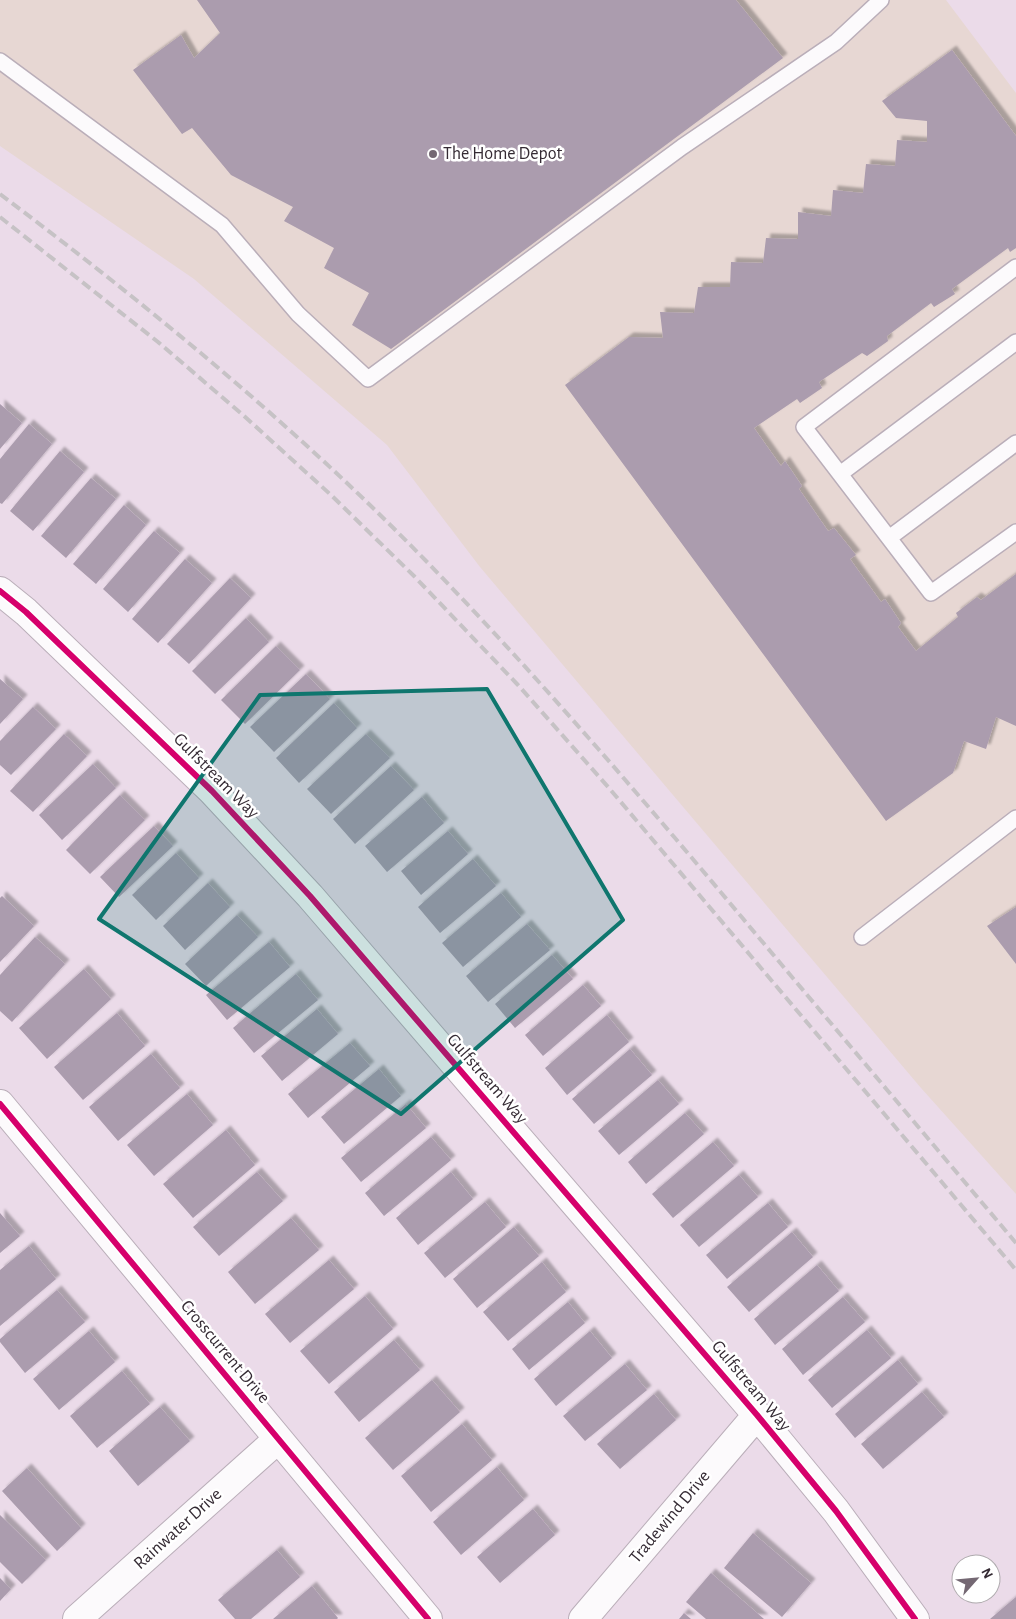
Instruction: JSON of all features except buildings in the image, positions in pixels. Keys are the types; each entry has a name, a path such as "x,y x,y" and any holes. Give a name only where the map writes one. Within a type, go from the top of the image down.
{"street":[{"name":"Gulfstream Way","path":"0,591 26,612 212,791 310,896 757,1415 836,1511 915,1619"},
{"name":"Crosscurrent Drive","path":"0,1104 428,1619"},
{"name":"Tradewind Drive","path":"583,1619 757,1415"},
{"name":"Rainwater Drive","path":"77,1619 278,1440"}],"lane":[{"path":"0,61 222,225 298,314 368,379 682,147 836,42 881,0"},
{"path":"1016,267 804,427 931,594 1016,532"},
{"path":"840,474 1016,342"},
{"path":"888,538 1016,443"},
{"path":"862,937 1016,818"}],"highlighted area":[{"path":"487,689 623,920 401,1114 99,919 260,695"}],"shaded area":[{"path":"0,0 946,0 1016,93 1016,1194 921,1088 480,567 387,445 194,279 0,146"}],"railway":[{"path":"0,194 112,281 222,371 328,465 429,564 515,655 639,796 1016,1243"},
{"path":"0,217 158,342 243,415 331,495 414,576 518,685 609,788 1016,1270"}],"cycle path":[{"path":"0,591 26,612 212,791 310,896 757,1415 836,1511 915,1619"},
{"path":"0,1104 428,1619"}],"place":[{"name":"The Home Depot","path":"433,154"}]}
